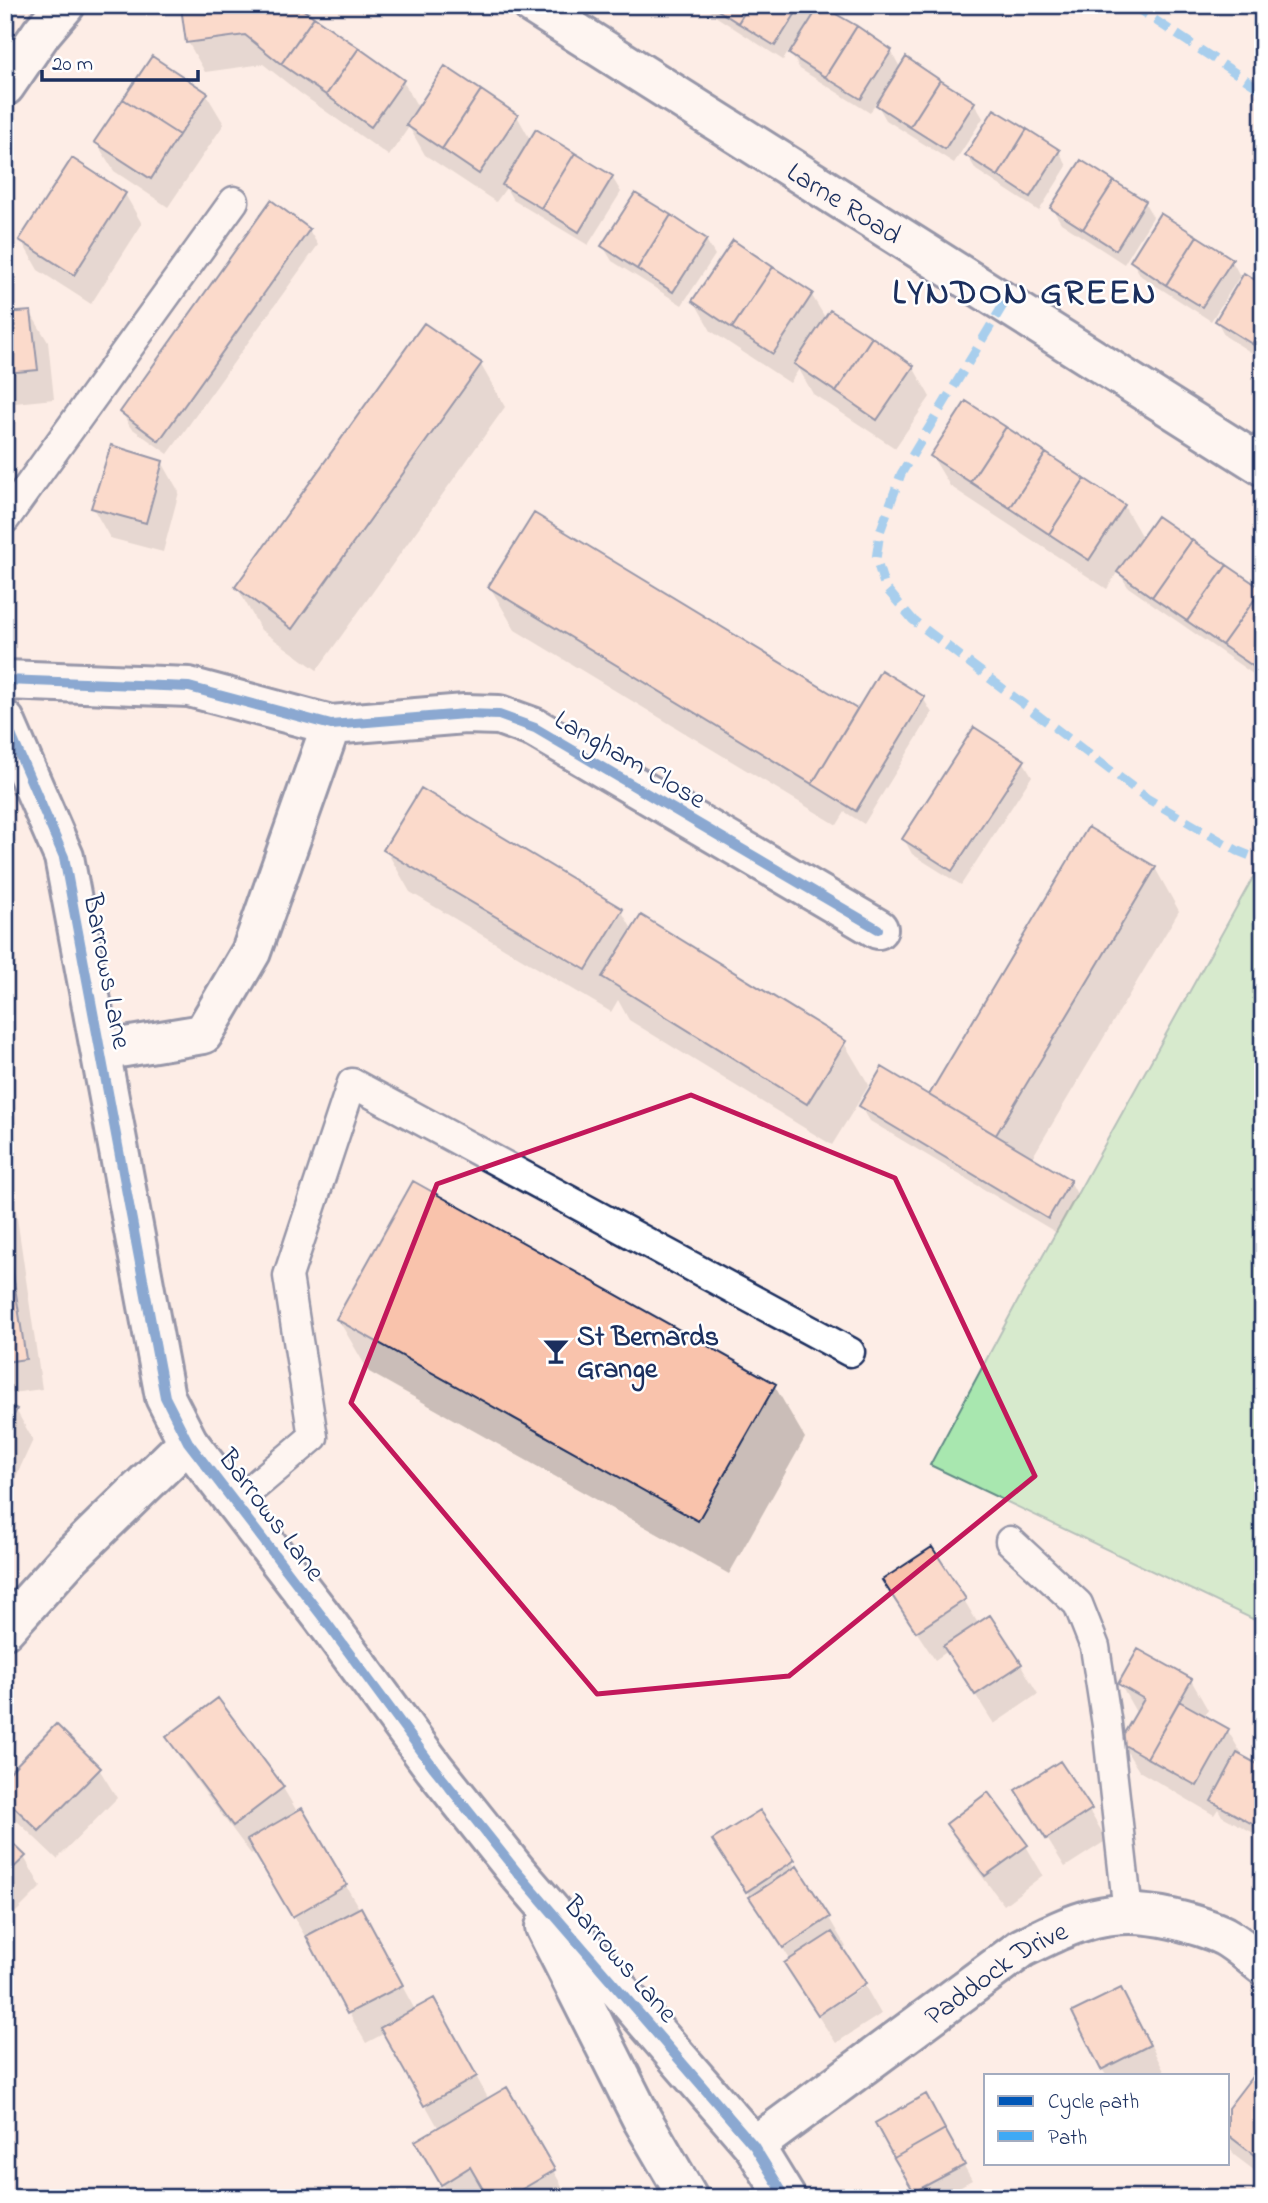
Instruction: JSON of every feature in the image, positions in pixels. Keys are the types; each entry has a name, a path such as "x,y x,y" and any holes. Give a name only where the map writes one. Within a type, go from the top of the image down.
{"street":[{"path":"5,86 42,32 65,5"},
{"name":"Larne Road","path":"533,5 1263,467"},
{"name":"Langham Close","path":"5,680 189,687 331,725 465,714 499,715 535,728 878,929"},
{"name":"Barrows Lane","path":"5,721 64,857 165,1398 188,1442 236,1502 434,1769 517,1872 754,2146 786,2198"},
{"path":"101,1051 204,1034 251,952 331,725"},
{"path":"5,1629 71,1556 188,1442"},
{"name":"Barrows Lane","path":"517,1872 642,2119 688,2198"},
{"name":"Paddock Drive","path":"754,2146 1023,1948 1069,1924 1106,1914 1144,1912 1185,1922 1224,1936 1263,1965"}],"lane":[{"path":"5,519 234,201"},
{"path":"236,1502 313,1437 288,1276 352,1083 850,1352"},
{"path":"1010,1541 1077,1604 1095,1647 1107,1725 1128,1913"}],"highlighted area":[{"path":"691,1095 895,1178 1035,1476 789,1676 597,1694 351,1403 437,1184"}],"green space":[{"path":"1256,872 1263,875 1263,1624 930,1465 1015,1306"}],"building":[{"path":"296,5 314,17 281,64 245,35 186,43 181,7"},
{"path":"710,5 749,5 738,23"},
{"path":"749,5 801,5 775,46 738,23"},
{"path":"820,5 857,26 825,77 789,54"},
{"path":"314,17 359,48 326,95 281,64"},
{"path":"857,26 892,50 861,99 825,77"},
{"path":"359,48 404,80 371,127 326,95"},
{"path":"152,56 208,93 179,135 123,99"},
{"path":"906,57 940,80 910,127 876,105"},
{"path":"445,66 481,90 442,149 406,125"},
{"path":"940,80 975,102 945,149 910,127"},
{"path":"481,90 518,115 479,174 442,149"},
{"path":"123,99 179,135 151,179 94,142"},
{"path":"994,109 1027,129 998,176 965,155"},
{"path":"536,129 575,153 541,208 502,185"},
{"path":"1027,129 1060,150 1030,197 998,176"},
{"path":"575,153 613,176 579,232 541,208"},
{"path":"72,158 126,193 74,275 19,240"},
{"path":"1081,160 1114,181 1083,229 1050,208"},
{"path":"1114,181 1146,201 1116,250 1083,229"},
{"path":"635,193 671,215 637,269 601,246"},
{"path":"271,200 310,229 159,441 120,412"},
{"path":"1160,213 1197,236 1166,285 1130,261"},
{"path":"671,215 707,239 673,292 637,269"},
{"path":"1197,236 1233,259 1202,307 1166,285"},
{"path":"733,240 773,267 732,328 692,301"},
{"path":"773,267 813,293 773,354 732,328"},
{"path":"1244,273 1263,285 1263,327 1252,344 1215,321"},
{"path":"830,310 872,337 836,392 794,364"},
{"path":"31,311 38,370 5,373 5,313"},
{"path":"424,323 482,363 292,629 235,587"},
{"path":"1263,327 1263,351 1252,344"},
{"path":"872,337 914,366 877,420 836,392"},
{"path":"966,401 1006,427 970,482 930,456"},
{"path":"1006,427 1046,453 1010,508 970,482"},
{"path":"111,445 163,461 146,523 91,508"},
{"path":"1046,453 1085,479 1049,534 1010,508"},
{"path":"1085,479 1125,505 1089,560 1049,534"},
{"path":"534,513 857,709 812,784 488,587"},
{"path":"1157,516 1192,540 1152,597 1117,572"},
{"path":"1192,540 1227,565 1187,621 1152,597"},
{"path":"1227,565 1262,589 1222,645 1187,621"},
{"path":"1262,589 1263,661 1257,669 1222,645"},
{"path":"881,670 925,697 856,811 812,784"},
{"path":"974,727 1025,760 952,871 902,839"},
{"path":"421,788 623,909 586,970 383,850"},
{"path":"1088,827 1156,867 996,1135 929,1095"},
{"path":"641,915 846,1041 807,1104 602,977"},
{"path":"882,1067 1071,1180 1048,1219 859,1106"},
{"name":"St Bernards Grange","path":"413,1181 776,1384 698,1521 336,1319"},
{"path":"5,1219 11,1261 5,1261"},
{"path":"5,1261 11,1261 26,1359 5,1362"},
{"path":"5,1403 17,1409 5,1434"},
{"path":"932,1547 966,1599 916,1632 882,1580"},
{"path":"990,1615 1022,1664 975,1695 943,1646"},
{"path":"1138,1649 1192,1679 1147,1758 1119,1742 1144,1699 1118,1684"},
{"path":"218,1698 284,1787 233,1826 166,1737"},
{"path":"1179,1701 1229,1729 1197,1786 1147,1758"},
{"path":"56,1724 101,1768 39,1831 5,1798 5,1777"},
{"path":"1237,1753 1263,1767 1263,1814 1256,1826 1211,1801"},
{"path":"1060,1761 1092,1809 1046,1839 1015,1790"},
{"path":"988,1792 1028,1845 985,1876 946,1824"},
{"path":"302,1808 347,1885 292,1917 247,1840"},
{"path":"760,1810 795,1860 746,1892 712,1840"},
{"path":"5,1836 26,1856 5,1876"},
{"path":"797,1866 830,1917 783,1948 749,1897"},
{"path":"361,1907 403,1985 347,2014 306,1936"},
{"path":"832,1932 866,1983 818,2015 784,1963"},
{"path":"1121,1988 1150,2045 1101,2070 1072,2012"},
{"path":"434,1998 477,2076 424,2106 380,2028"},
{"path":"1254,2074 1263,2080 1263,2162 1230,2137 1230,2105"},
{"path":"507,2087 555,2170 507,2198 488,2198 470,2167 441,2185 415,2141"},
{"path":"926,2094 945,2129 894,2158 875,2123"},
{"path":"945,2129 965,2165 914,2192 894,2158"}],"marked path":[{"path":"1132,5 1263,91"},
{"path":"1005,302 901,474 880,532 876,559 885,587 913,620 1148,799 1238,851 1263,861"}],"cycle path":[{"path":"5,680 189,687 331,725 465,714 499,715 535,728 878,929"},
{"path":"5,721 64,857 165,1397 188,1442 434,1768 517,1872 754,2146 786,2198"}],"place":[{"name":"St Bernards Grange","path":"556,1351"}],"district":[{"name":"LYNDON GREEN","path":"1025,291"}]}
